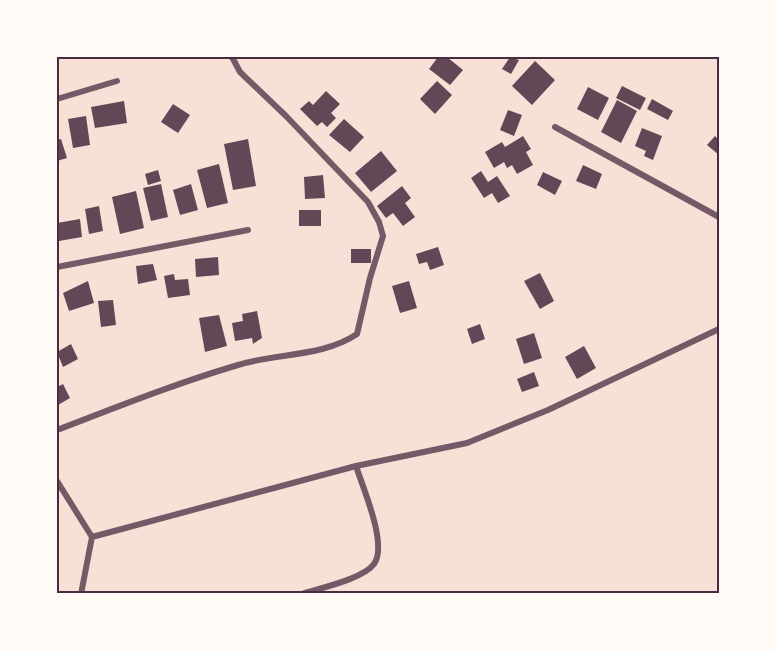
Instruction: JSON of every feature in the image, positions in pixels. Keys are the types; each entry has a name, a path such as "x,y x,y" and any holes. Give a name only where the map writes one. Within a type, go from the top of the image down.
{"street":[{"path":"57,430 142,397 241,364 339,345 357,334 383,236 379,222 368,202 286,116 240,72 232,57"},
{"path":"57,99 117,81"},
{"path":"555,127 719,217"},
{"path":"57,267 248,230"},
{"path":"92,537 356,466 467,443 548,410 719,329"},
{"path":"302,594 362,573 374,564 379,549 374,523 356,466"},
{"path":"57,481 92,537 81,594"}],"building":[{"path":"438,57 447,57 463,70 450,85 429,69"},
{"path":"510,57 519,60 511,74 502,69"},
{"path":"535,61 555,80 532,105 512,86"},
{"path":"437,81 452,95 435,114 420,99"},
{"path":"622,86 646,98 640,110 616,98"},
{"path":"588,87 609,98 598,120 577,109"},
{"path":"326,91 340,104 331,113 336,118 327,127 322,122 317,126 300,109 309,101 313,105"},
{"path":"652,99 673,111 668,120 647,109"},
{"path":"617,100 637,111 621,143 601,132"},
{"path":"124,101 127,123 95,128 91,107"},
{"path":"173,104 190,115 178,133 161,122"},
{"path":"508,110 522,115 514,136 500,130"},
{"path":"86,116 90,145 73,148 68,119"},
{"path":"344,119 364,137 350,152 329,135"},
{"path":"642,128 662,136 653,160 644,156 646,151 635,146"},
{"path":"523,136 531,149 526,152 533,165 517,174 512,165 507,168 504,162 494,168 485,152 502,142 505,147"},
{"path":"715,136 719,140 719,155 707,145"},
{"path":"61,139 67,158 57,161 57,140"},
{"path":"248,139 256,186 233,190 224,144"},
{"path":"381,151 397,171 371,192 355,173"},
{"path":"219,164 228,203 207,208 197,170"},
{"path":"583,165 602,174 596,189 576,181"},
{"path":"158,170 161,181 148,185 145,174"},
{"path":"481,171 488,182 497,176 510,196 498,203 492,193 484,198 471,178"},
{"path":"543,172 562,181 555,195 537,185"},
{"path":"323,175 325,198 305,199 304,177"},
{"path":"161,184 168,217 151,221 143,188"},
{"path":"191,184 198,210 180,215 173,190"},
{"path":"402,186 411,198 405,203 415,217 403,226 393,213 386,218 377,206"},
{"path":"136,191 144,228 120,234 112,197"},
{"path":"99,206 103,231 89,234 85,209"},
{"path":"299,210 321,210 321,226 299,226"},
{"path":"80,219 82,237 59,241 57,223"},
{"path":"438,247 444,265 430,270 427,262 419,264 416,254"},
{"path":"351,249 371,249 371,263 351,263"},
{"path":"218,257 219,275 196,277 195,259"},
{"path":"153,264 157,280 138,284 136,266"},
{"path":"540,273 554,301 540,309 524,281"},
{"path":"174,274 175,280 188,279 190,295 168,298 164,276"},
{"path":"88,281 94,303 69,311 63,293"},
{"path":"409,281 417,308 400,313 392,286"},
{"path":"113,300 116,325 101,327 98,301"},
{"path":"257,311 262,338 253,344 252,338 235,341 232,323 243,321 242,314"},
{"path":"219,315 227,346 205,352 199,318"},
{"path":"480,324 485,339 472,344 467,329"},
{"path":"534,333 542,358 524,364 516,339"},
{"path":"71,344 78,359 63,367 57,352"},
{"path":"584,346 596,368 577,379 565,357"},
{"path":"534,372 539,386 522,392 517,379"},
{"path":"63,384 70,398 58,405 57,387"}]}
